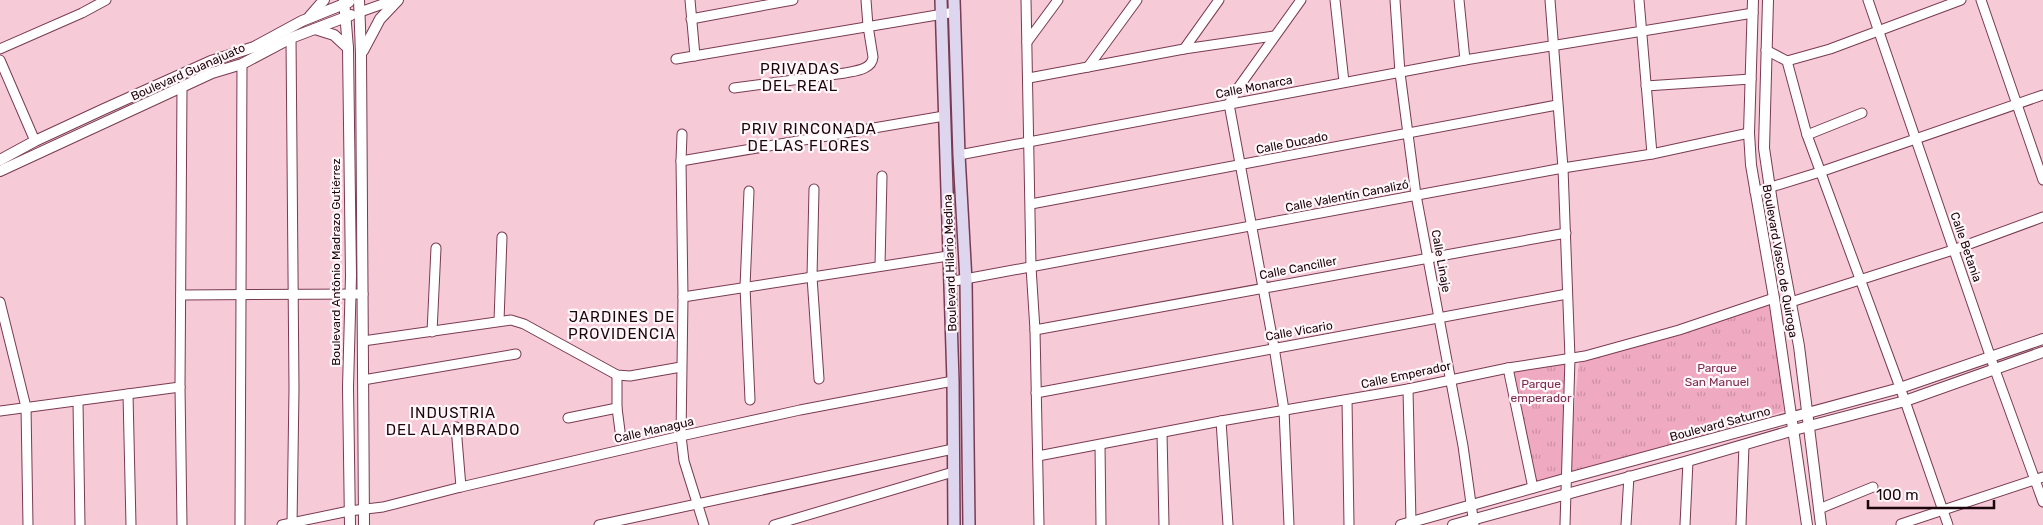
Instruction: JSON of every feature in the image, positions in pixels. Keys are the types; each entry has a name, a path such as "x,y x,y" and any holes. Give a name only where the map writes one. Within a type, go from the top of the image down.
{"main road":[{"name":"Boulevard Hilario Medina","path":"941,0 953,381 954,472 952,524"},
{"name":"Boulevard Hilario Medina","path":"955,6 959,155 966,281 969,525"}],"street":[{"path":"0,48 66,20 106,0"},
{"path":"307,19 324,0"},
{"name":"Boulevard Guanajuato","path":"0,160 35,141 211,61 254,47 307,19 344,2 355,0"},
{"path":"359,0 362,54 364,525"},
{"path":"360,12 394,0"},
{"path":"362,54 380,19 398,0"},
{"path":"690,0 695,56"},
{"path":"691,19 756,4 793,0"},
{"path":"734,88 844,73 866,67 873,62 873,58 866,0"},
{"path":"1026,0 1031,267 1035,330 1040,525"},
{"path":"1027,42 1058,0"},
{"path":"1088,67 1137,0"},
{"path":"1184,49 1219,0"},
{"path":"1289,525 1284,410 1274,347 1228,104 1301,0"},
{"path":"1335,0 1344,82"},
{"name":"Calle Linaje","path":"1395,0 1400,73 1416,195 1474,522"},
{"path":"1459,0 1465,60"},
{"path":"1550,0 1563,168 1570,358 1568,478 1565,525"},
{"path":"1639,0 1652,154"},
{"name":"Boulevard Vasco de Quiroga","path":"1753,0 1749,133 1751,165 1774,298 1807,525"},
{"name":"Boulevard Vasco de Quiroga","path":"1768,0 1764,148 1769,188 1799,346 1821,525"},
{"name":"Calle Betania","path":"1868,0 1995,370 2039,478 2043,502"},
{"path":"1766,50 1787,60 1830,49 1961,0"},
{"path":"1980,0 2043,180"},
{"name":"Boulevard Antônio Madrazo Gutiérrez","path":"344,2 348,48 351,276 350,525"},
{"path":"676,60 941,13 955,6"},
{"name":"Boulevard Guanajuato","path":"0,170 212,73 242,64 291,38 360,12"},
{"name":"Calle Monarca","path":"959,155 1465,60 1753,13"},
{"path":"315,29 334,35 348,48"},
{"path":"1028,78 1184,49 1274,36"},
{"path":"291,38 294,294 291,524"},
{"path":"0,60 35,141"},
{"path":"1787,60 1807,135 1905,401 1948,525"},
{"path":"240,525 242,64"},
{"path":"1646,86 1751,79"},
{"path":"182,87 180,388 182,525"},
{"path":"1755,192 1820,172 2043,96"},
{"name":"Calle Ducado","path":"1031,204 1557,105"},
{"path":"1807,135 1862,113"},
{"path":"681,161 944,116"},
{"name":"Calle Valentín Canalizó","path":"949,282 966,281 1031,267 1563,168 1652,154 1749,133"},
{"path":"682,134 681,436 684,461 704,525"},
{"path":"880,266 882,176"},
{"path":"814,189 812,277 819,379"},
{"path":"749,191 745,287 750,400"},
{"path":"1791,302 1953,250 2043,217"},
{"name":"Calle Canciller","path":"1035,330 1566,232"},
{"path":"498,321 502,237"},
{"path":"432,332 436,248"},
{"path":"682,297 948,256"},
{"path":"181,295 241,293 363,294"},
{"name":"Calle Vicario","path":"1036,393 1274,347 1438,319 1567,294"},
{"name":"Calle Emperador","path":"1038,456 1221,420 1347,400 1508,368 1606,352 1774,298"},
{"path":"0,302 26,407 28,525"},
{"path":"363,341 511,320 524,324 617,375 630,376 682,367"},
{"name":"Boulevard Saturno","path":"1406,524 1792,416 1900,388 2043,340"},
{"name":"Boulevard Saturno","path":"1453,525 1474,522 1629,476 1905,401 2043,352"},
{"path":"363,380 516,354"},
{"path":"1508,368 1533,488"},
{"path":"617,375 617,408 620,431"},
{"name":"Calle Managua","path":"282,525 349,510 383,507 461,486 800,410 953,381"},
{"path":"0,411 180,388"},
{"path":"1406,524 1408,388"},
{"path":"128,394 131,525"},
{"path":"1347,400 1350,525"},
{"path":"78,402 80,525"},
{"path":"568,418 617,408"},
{"path":"1221,420 1228,525"},
{"path":"456,427 461,486"},
{"path":"1162,433 1164,525"},
{"path":"1100,445 1101,525"},
{"path":"1741,525 1744,445"},
{"path":"598,525 953,449"},
{"path":"1685,525 1688,461"},
{"path":"774,525 954,472"},
{"path":"1626,525 1629,476"},
{"path":"1901,524 2039,478"},
{"path":"1819,509 1873,487"}],"green space":[{"name":"Parque San Manuel","path":"1771,302 1784,411 1533,488 1508,368 1570,358 1568,468 1579,363"}],"district":[{"name":"PRIVADAS DEL REAL","path":"800,78"},
{"name":"PRIV RINCONADA DE LAS FLORES","path":"809,138"},
{"name":"JARDINES DE PROVIDENCIA","path":"622,326"},
{"name":"INDUSTRIA DEL ALAMBRADO","path":"453,422"}],"park label":[{"name":"Parque emperador","path":"1541,391"}]}
